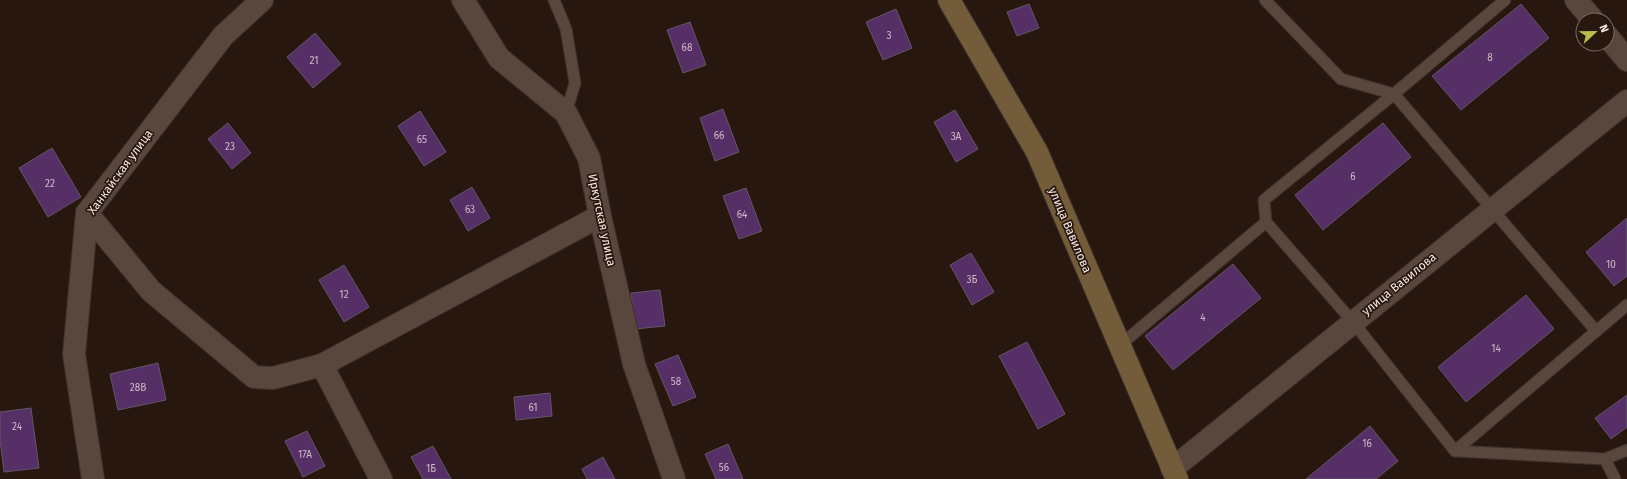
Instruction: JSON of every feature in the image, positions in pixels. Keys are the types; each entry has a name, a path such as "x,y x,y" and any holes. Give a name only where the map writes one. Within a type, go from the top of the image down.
{"street":[{"name":"Ханкайская улица","path":"93,479 74,354 87,213 223,36 262,0"},
{"name":"Иркутская улица","path":"463,0 499,58 566,113 589,158 600,216 634,364 674,479"},
{"name":"улица Вавилова","path":"949,0 1037,152 1174,474 1353,322 1627,101"},
{"path":"1576,0 1586,12"},
{"path":"1615,46 1627,60"},
{"path":"87,213 151,291 254,377 273,378 322,365 600,216"},
{"path":"322,365 381,479"}],"lane":[{"path":"554,0 566,29 574,84 566,113"},
{"path":"1265,0 1342,79 1394,94 1596,331"},
{"path":"1505,0 1394,94 1264,200 1266,222 1353,322 1455,451 1606,459 1627,450"},
{"path":"1119,346 1266,222"},
{"path":"1455,451 1627,305"},
{"path":"1606,459 1615,479"}],"building":[{"path":"1029,4 1039,28 1017,36 1007,12"},
{"path":"1521,4 1549,38 1461,110 1432,76"},
{"path":"896,9 912,48 883,60 866,22"},
{"path":"690,22 706,65 683,73 667,30"},
{"path":"315,33 341,64 313,88 287,57"},
{"path":"723,109 739,152 715,161 700,118"},
{"path":"955,110 978,149 956,162 934,122"},
{"path":"420,111 446,152 424,166 398,126"},
{"path":"228,123 251,153 232,169 208,139"},
{"path":"1383,123 1411,157 1323,230 1295,195"},
{"path":"52,148 81,197 48,217 19,168"},
{"path":"472,187 490,218 468,231 450,200"},
{"path":"746,188 762,231 739,239 723,196"},
{"path":"1627,218 1627,276 1614,286 1586,252"},
{"path":"971,253 994,292 972,305 950,265"},
{"path":"1233,264 1261,298 1173,370 1145,336"},
{"path":"344,265 369,307 344,322 319,280"},
{"path":"660,290 665,326 635,329 631,293"},
{"path":"1526,295 1554,329 1466,402 1438,367"},
{"path":"1027,342 1065,414 1038,429 999,356"},
{"path":"678,355 696,397 673,406 655,364"},
{"path":"158,363 166,400 118,410 110,374"},
{"path":"550,393 552,416 516,420 514,397"},
{"path":"1627,395 1627,427 1611,439 1595,418"},
{"path":"31,408 39,468 4,472 0,440 0,412"},
{"path":"1370,426 1398,461 1376,479 1306,479"},
{"path":"307,431 325,466 303,477 285,441"},
{"path":"728,444 743,479 716,479 705,454"},
{"path":"433,446 451,479 423,479 411,457"},
{"path":"603,457 615,479 587,479 582,469"}]}
